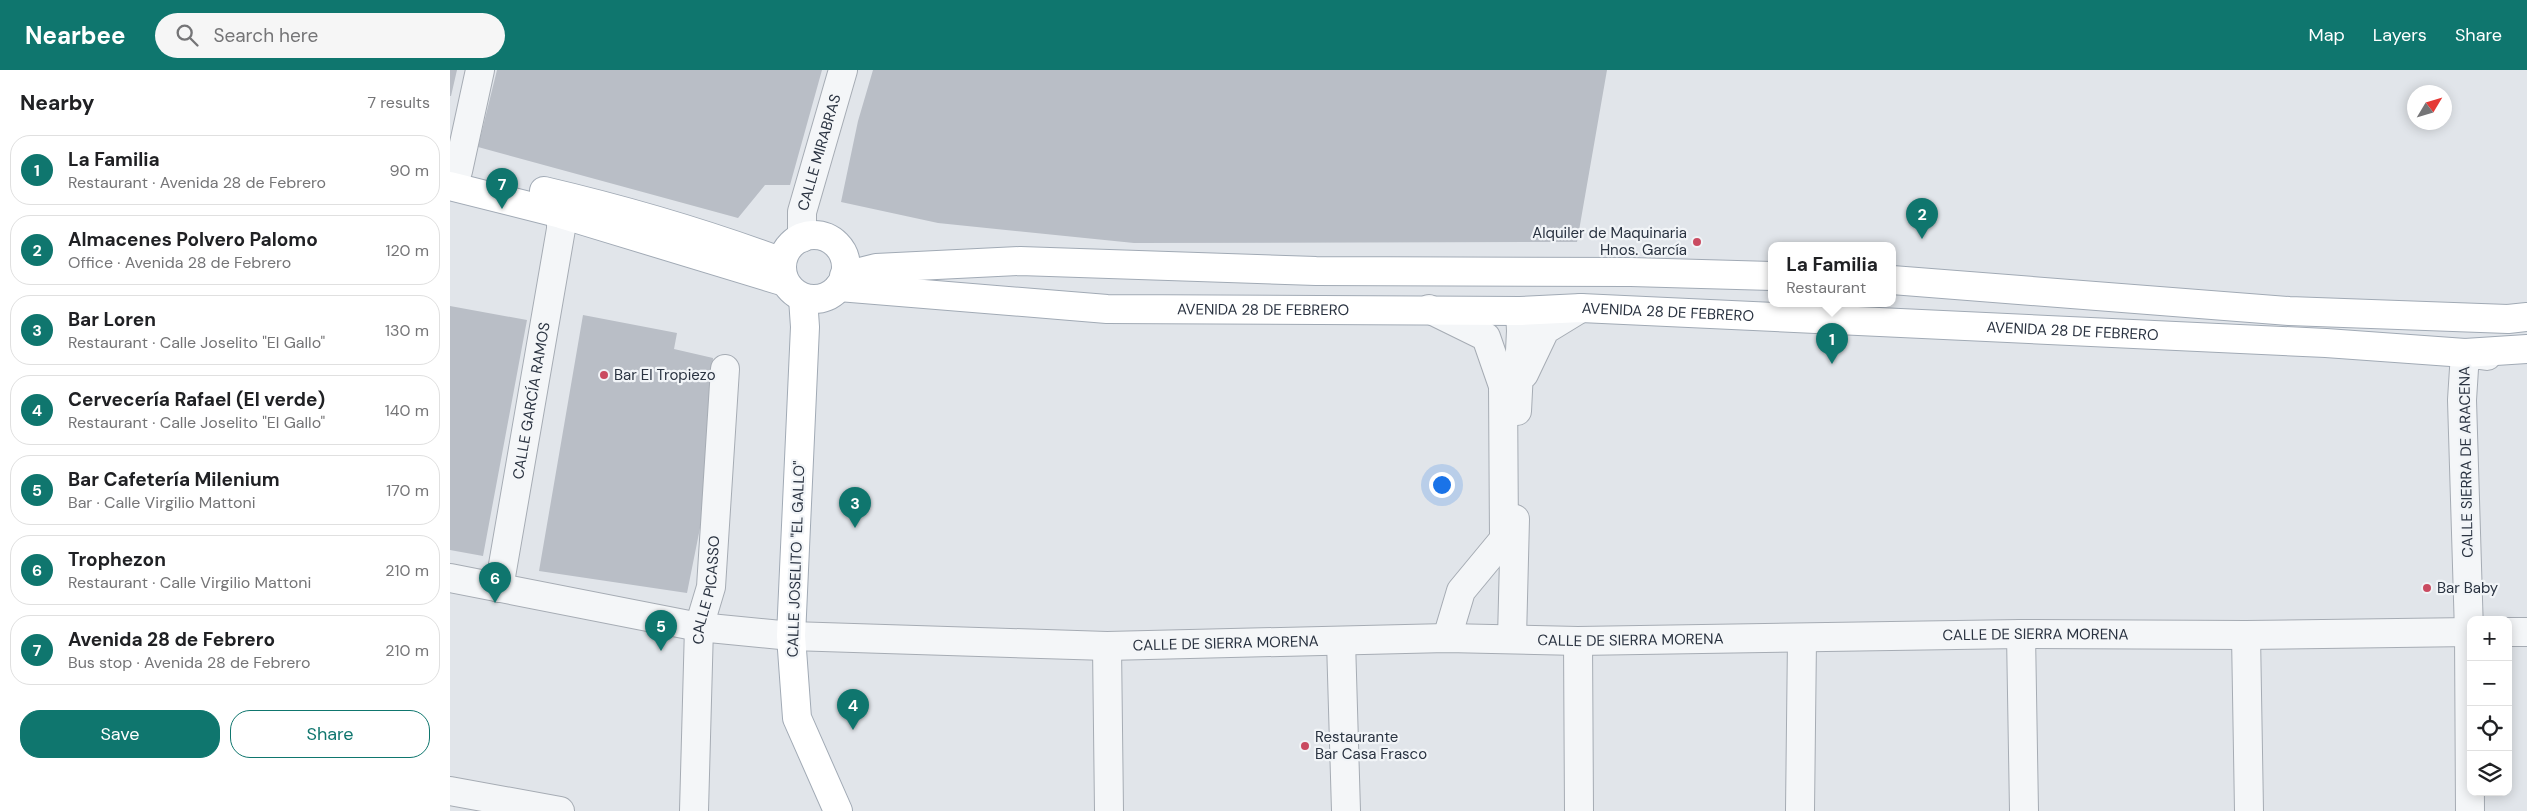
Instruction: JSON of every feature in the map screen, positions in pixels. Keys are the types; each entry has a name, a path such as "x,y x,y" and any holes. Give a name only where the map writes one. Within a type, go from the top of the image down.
{"main road":[{"path":"453,176 561,214 790,281"},
{"path":"453,176 604,205 730,242 790,281 814,300 825,297 842,282 876,268 1020,261 1316,271 1631,272 1768,276"},
{"path":"790,281 786,251 802,238 819,236 838,247 843,255 842,282"},
{"path":"1896,280 2290,311 2508,319 2527,317"},
{"name":"CALLE JOSELITO \"EL GALLO\"","path":"790,281 805,327 791,636 797,718 838,811"},
{"name":"AVENIDA 28 DE FEBRERO","path":"842,282 1107,309 1428,309 1520,311 1581,308 2326,343 2465,353 2527,349"}],"street":[{"path":"453,176 480,70"},
{"name":"CALLE MIRABRAS","path":"802,238 802,212 843,70"},
{"name":"CALLE GARCÍA RAMOS","path":"500,588 561,229 561,214"},
{"path":"1518,387 1545,330 1581,308"},
{"path":"1428,309 1486,337 1503,386 1504,540 1461,591 1447,638"},
{"path":"1512,638 1520,311"},
{"path":"2465,353 2527,360"},
{"name":"CALLE SIERRA DE ARACENA","path":"2465,353 2462,400 2469,616"},
{"name":"CALLE PICASSO","path":"694,811 700,628 711,587 725,369"},
{"name":"CALLE DE SIERRA MORENA","path":"450,578 700,628 791,636 1107,646 1447,638 1578,640 1802,639 2021,634 2246,635 2467,632"},
{"path":"2512,632 2527,632"},
{"path":"2021,634 2024,811"},
{"path":"2246,635 2249,811"},
{"path":"1800,811 1802,639"},
{"path":"1341,640 1346,811"},
{"path":"1578,640 1579,811"},
{"path":"1107,646 1109,811"},
{"name":"CALLE SIERRA DE ARACENA","path":"2470,661 2470,811"},
{"path":"450,791 560,811"}],"building":[{"path":"450,70 457,70 451,96 450,96"},
{"path":"497,70 822,70 790,185 765,185 738,218 478,147"},
{"path":"873,70 1607,70 1577,242 1134,243 938,223 841,202 858,121"},
{"path":"450,306 527,320 483,556 450,550"},
{"path":"583,315 677,333 674,349 713,358 704,508 687,593 539,571"}],"place":[{"name":"Avenida 28 de Febrero","path":"502,209"},
{"name":"Almacenes Polvero Palomo","path":"1922,239"},
{"name":"Alquiler de Maquinaria Hnos. García","path":"1697,242"},
{"name":"La Familia","path":"1832,364"},
{"name":"Bar El Tropiezo","path":"604,375"},
{"name":"Bar Loren","path":"855,528"},
{"name":"Bar Baby","path":"2427,588"},
{"name":"Trophezon","path":"495,603"},
{"name":"Bar Cafetería Milenium","path":"661,651"},
{"name":"Cervecería Rafael (El verde)","path":"853,730"},
{"name":"Restaurante Bar Casa Frasco","path":"1305,746"}]}
